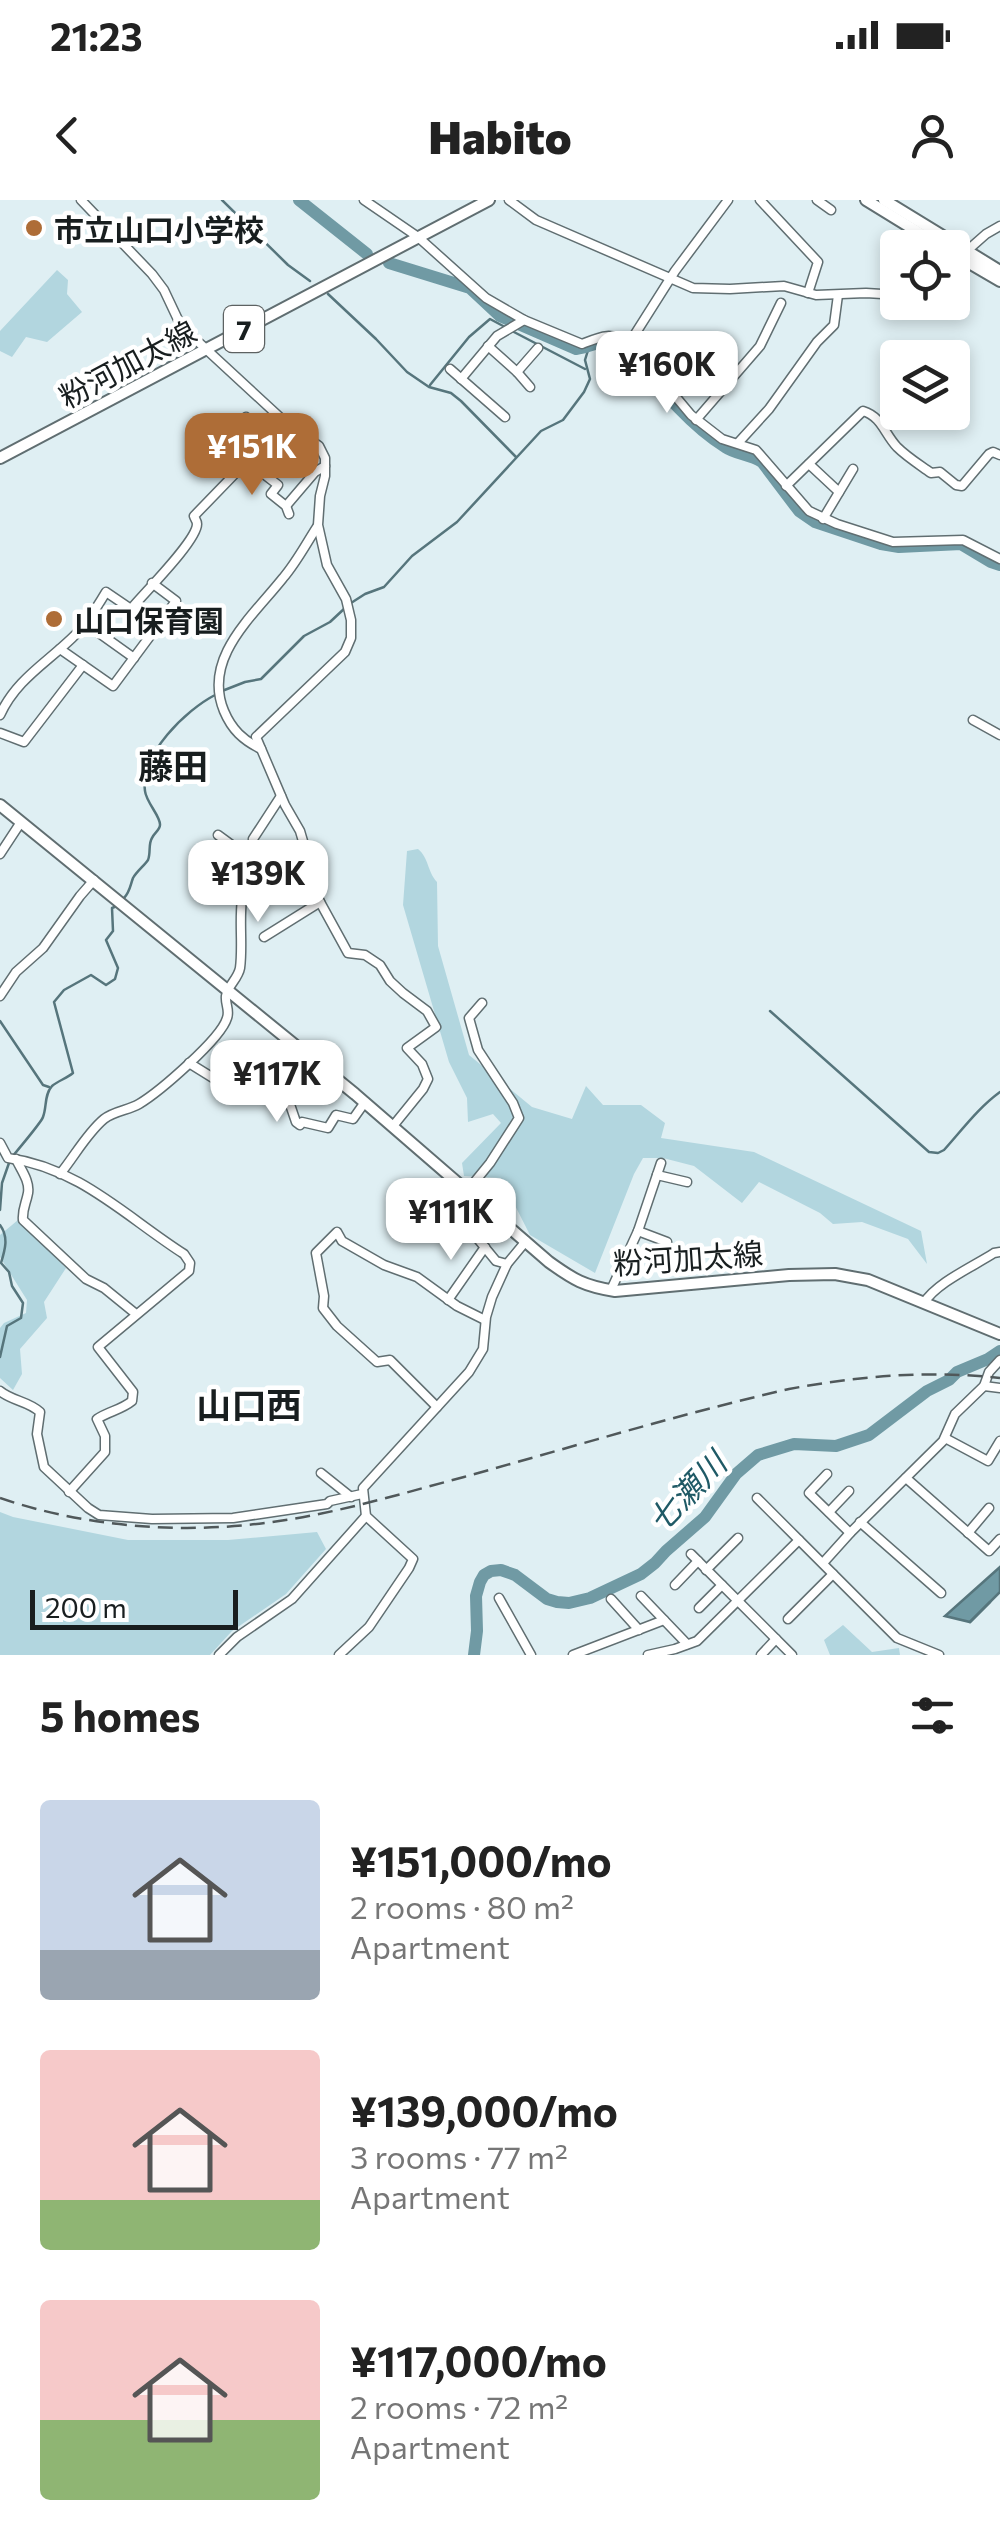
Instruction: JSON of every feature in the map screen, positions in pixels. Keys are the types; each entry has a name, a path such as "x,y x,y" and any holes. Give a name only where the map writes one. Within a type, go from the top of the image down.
{"main road":[{"name":"粉河加太線","path":"0,458 489,200"},
{"path":"866,200 915,230"},
{"path":"884,200 924,230"},
{"path":"970,260 1000,271"},
{"path":"970,263 1000,281"},
{"name":"粉河加太線","path":"0,805 365,1102 572,1278 611,1290 835,1274 868,1280 1000,1334"}],"street":[{"path":"81,200 152,274 182,326 285,422 319,446 325,458 318,526 327,565 346,599 351,638 344,652 256,738 306,848 302,858 242,898"},
{"path":"364,200 418,237 486,298 524,320 582,344 608,335 630,342 696,420 722,439 756,450 809,511 823,519 893,542 963,540 1000,559"},
{"path":"508,200 536,220 701,290 784,286 808,293 880,295"},
{"path":"630,342 670,278 728,200"},
{"path":"760,200 818,262 808,293"},
{"path":"817,200 831,210"},
{"path":"970,247 1000,226"},
{"path":"738,444 834,324 838,294"},
{"path":"696,420 760,346 780,303"},
{"path":"461,378 504,331 524,320"},
{"path":"488,346 530,386"},
{"path":"517,372 538,348"},
{"path":"450,369 505,416"},
{"path":"786,486 863,411 880,420 895,446 956,485 962,486 989,454 1000,454"},
{"path":"246,417 298,454"},
{"path":"131,609 182,551 195,531 194,516 285,422"},
{"path":"247,461 278,485 271,494 287,510 315,472 325,466"},
{"path":"809,464 840,492"},
{"path":"823,519 853,469"},
{"path":"260,749 244,740 230,722 218,678 234,638 284,577 318,526"},
{"path":"60,649 113,686 176,601 152,584"},
{"path":"0,715 9,695 85,624 106,592 156,629"},
{"path":"85,624 134,658"},
{"path":"0,732 24,742 84,666"},
{"path":"973,720 1000,735"},
{"path":"253,839 282,796"},
{"path":"0,854 21,822"},
{"path":"60,1174 106,1117 139,1104 175,1078 224,1026 230,1013 228,989 240,972 242,898 234,846 218,835"},
{"path":"302,858 348,953 365,955 380,966 390,982 427,1010 436,1027 407,1048 422,1064 428,1078 423,1090 393,1126"},
{"path":"0,996 16,972 44,948 94,880"},
{"path":"264,937 320,902"},
{"path":"468,1190 519,1118 478,1050 469,1018 482,1003"},
{"path":"188,1062 218,1081 248,1068 270,1083 283,1084 300,1124 328,1128 336,1115 353,1119 365,1102"},
{"path":"0,1143 8,1158 96,1190 184,1254 190,1263 189,1271 98,1347 133,1392 132,1401 97,1419 105,1436 105,1452 69,1492"},
{"path":"16,1159 28,1182 23,1220 86,1279 136,1314"},
{"path":"611,1290 638,1231 660,1164"},
{"path":"657,1174 687,1182"},
{"path":"452,1178 450,1205 496,1260 507,1264"},
{"path":"638,1231 667,1242"},
{"path":"437,1407 390,1360 378,1362 338,1326 324,1308 316,1253 337,1232 342,1241 384,1266 416,1276 448,1300 485,1320"},
{"path":"340,1655 369,1627 413,1559 366,1516 363,1488 470,1372 483,1349 492,1297 507,1264 526,1241"},
{"path":"448,1300 484,1247"},
{"path":"924,1303 954,1278 1000,1252"},
{"path":"823,1563 945,1438 956,1414 984,1386 989,1372 1000,1360"},
{"path":"984,1386 1000,1388"},
{"path":"0,1391 40,1412 38,1434 44,1467 99,1515 233,1518 326,1504 362,1494"},
{"path":"945,1438 988,1461 1000,1441"},
{"path":"321,1472 350,1497"},
{"path":"827,1474 809,1493 850,1532"},
{"path":"906,1478 990,1551 1000,1539"},
{"path":"829,1512 850,1491"},
{"path":"757,1498 898,1638 939,1655"},
{"path":"968,1533 990,1508"},
{"path":"218,1655 292,1599 366,1516"},
{"path":"860,1522 941,1593"},
{"path":"706,1570 738,1538"},
{"path":"648,1655 697,1641 799,1540"},
{"path":"674,1585 695,1558 790,1654"},
{"path":"788,1619 833,1574"},
{"path":"699,1608 722,1585"},
{"path":"640,1596 687,1644"},
{"path":"499,1598 531,1655"},
{"path":"611,1599 639,1630"},
{"path":"574,1655 664,1620"},
{"path":"760,1655 776,1639"}],"shaded area":[{"path":"57,270 68,280 67,294 82,312 47,342 26,337 12,357 0,351 0,331"},
{"path":"418,849 437,882 438,946 469,1055 532,1107 572,1119 586,1086 603,1105 641,1105 665,1123 661,1138 754,1152 921,1231 927,1264 908,1239 862,1222 833,1224 820,1213 759,1182 742,1203 694,1166 663,1158 643,1158 595,1273 530,1235 501,1178 464,1176 462,1163 501,1123 493,1114 468,1122 467,1098 449,1062 403,905 407,851"},
{"path":"18,1220 66,1268 44,1302 47,1318 20,1349 22,1374 13,1390 0,1378 0,1328 26,1313 27,1300 0,1257 0,1235"},
{"path":"0,1512 128,1540 228,1540 317,1532 326,1549 286,1594 232,1631 210,1655 0,1655"},
{"path":"1000,1567 1000,1592 970,1622 945,1616"},
{"path":"843,1625 872,1652 899,1648 900,1655 830,1655 824,1640"}],"waterway":[{"path":"222,200 288,265 310,281"},
{"path":"299,200 367,254"},
{"path":"389,263 470,288 500,316 576,349 608,341 626,346 697,426 730,450 762,462 799,511 815,522 899,547 961,544 1000,565"},
{"path":"328,294 407,372 429,387 451,393 516,457"},
{"path":"430,385 469,337 490,319 505,327"},
{"path":"512,331 585,369"},
{"path":"351,603 384,587 412,556 457,522 541,431 563,420 590,379 585,360 589,347"},
{"path":"222,691 261,679 304,636 330,622 345,608"},
{"path":"124,898 133,878 148,860 151,840 160,827 145,791 150,762 179,722 215,695"},
{"path":"13,1156 41,1120 52,1086 73,1073 54,1002 64,990 91,975 106,985 115,979 118,968 106,940 113,931 112,908 117,906"},
{"path":"770,1011 929,1152 944,1150 1000,1092"},
{"path":"0,1021 43,1085 49,1087"},
{"path":"0,1210 2,1183 9,1163"},
{"path":"0,1225 5,1239 1,1263 23,1303 21,1318 7,1326 0,1357"},
{"name":"七瀬川","path":"474,1655 476,1596 484,1575 501,1570 515,1575 557,1602 590,1598 641,1574 655,1563 705,1517 736,1474 758,1455 794,1444 836,1446 869,1435 927,1391 1000,1351"},
{"path":"970,1622 990,1602"}],"railway":[{"path":"0,1498 68,1516 138,1526 244,1525 372,1502 789,1389 894,1376 1000,1378"}],"place":[{"name":"市立山口小学校","path":"34,228"},
{"name":"山口保育園","path":"54,619"}],"district":[{"name":"藤田","path":"173,764"},
{"name":"山口西","path":"249,1403"}]}
